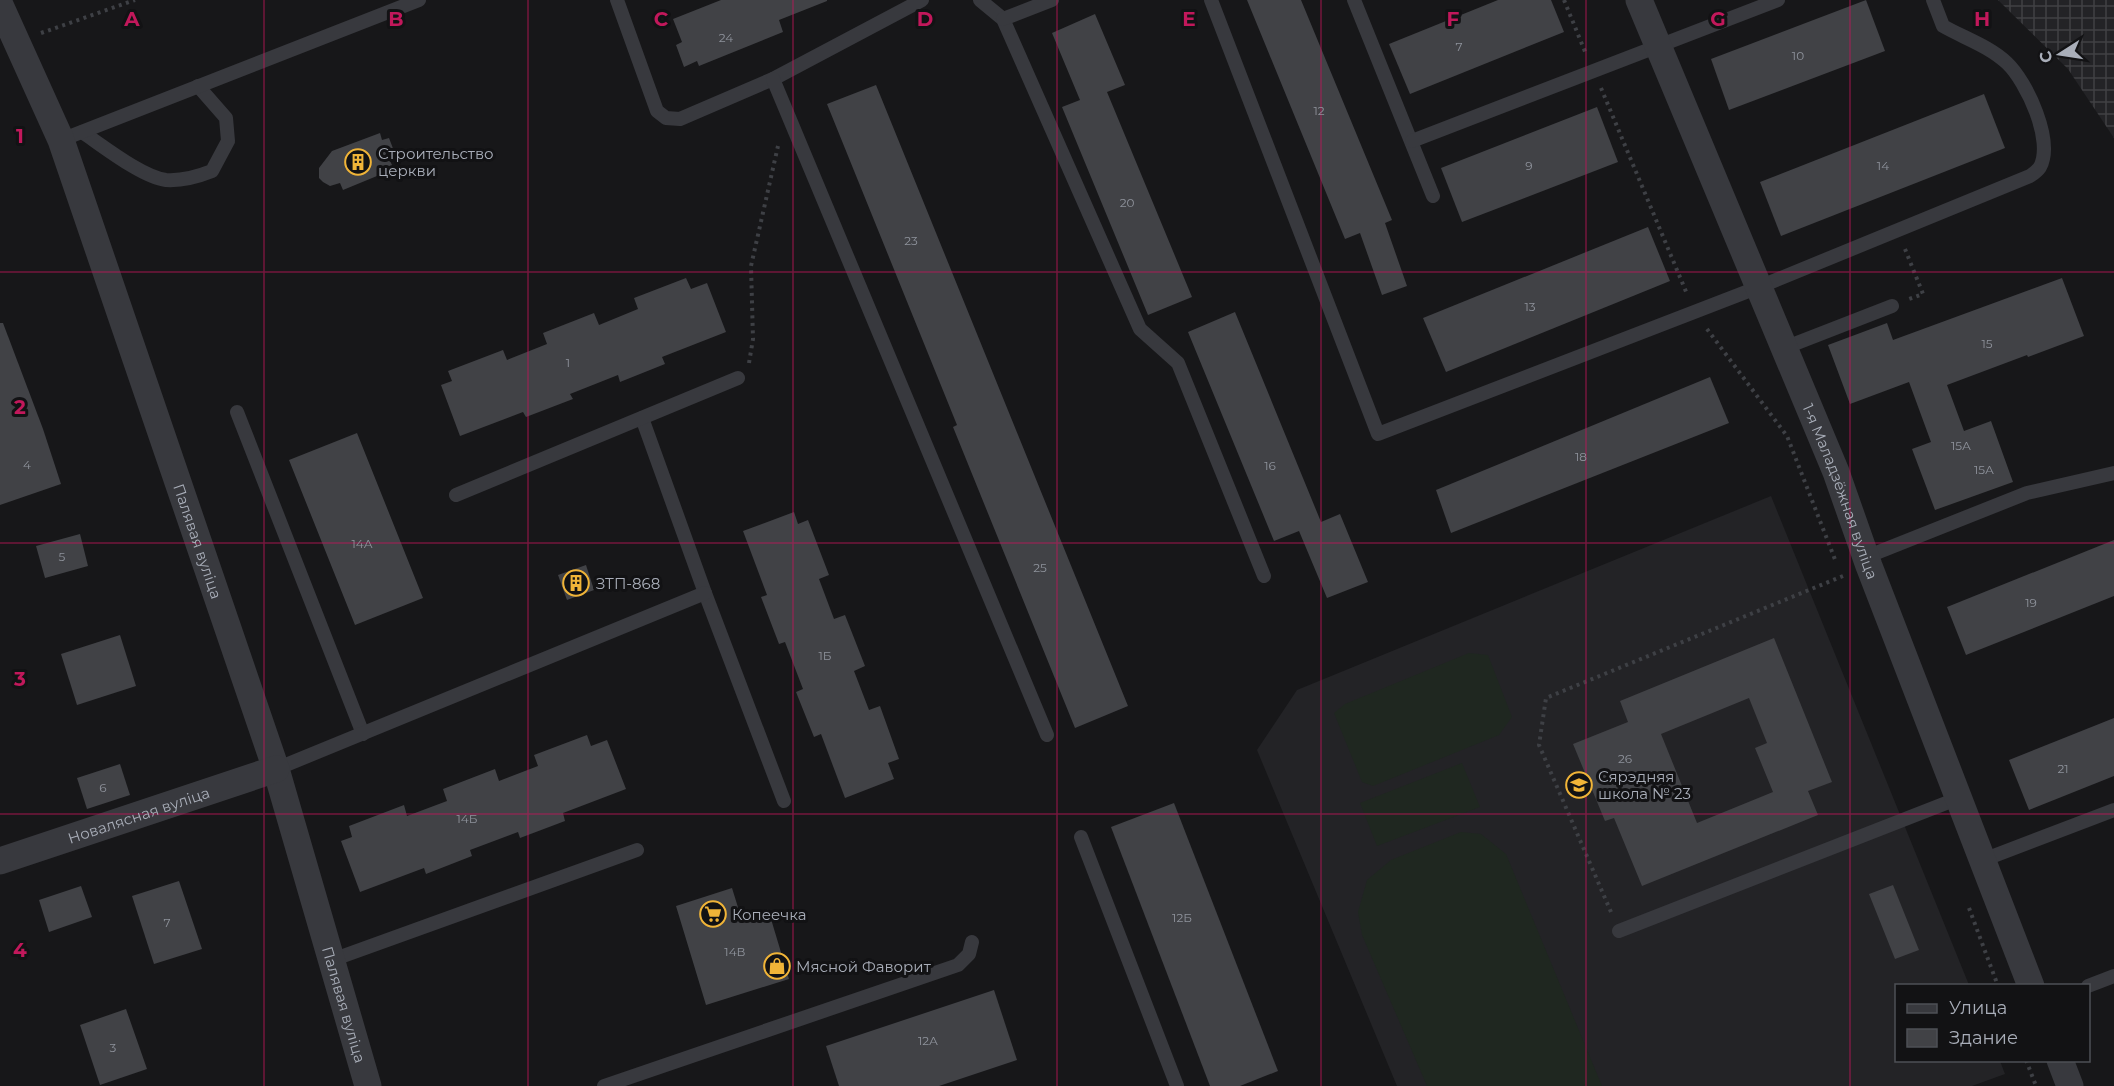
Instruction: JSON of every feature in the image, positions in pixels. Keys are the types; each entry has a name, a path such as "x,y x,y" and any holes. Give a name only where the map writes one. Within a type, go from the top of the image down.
{"street":[{"name":"1-я Маладзёжная вуліца","path":"1639,0 1836,472 1866,558 2030,984"},
{"name":"Палявая вуліца","path":"0,5 15,41 71,136 276,769 368,1086"},
{"name":"Новалясная вуліца","path":"0,861 276,769"},
{"path":"2061,1062 2070,1086"}],"lane":[{"path":"71,136 419,0"},
{"path":"617,0 657,111 666,118 680,119 773,79 922,0"},
{"path":"980,0 1003,20 1140,329 1178,363 1264,576"},
{"path":"1003,20 1052,0"},
{"path":"1211,0 1378,434 1759,287 2030,177 2040,166 2043,152 2042,132 2037,112 2025,88 2009,64 1993,51 1943,26 1933,0"},
{"path":"1354,0 1433,196"},
{"path":"1412,141 1778,0"},
{"path":"773,79 1047,735"},
{"path":"71,136 137,169 165,180 191,179 212,171 228,141 226,118 198,86"},
{"path":"1784,348 1892,306"},
{"path":"456,495 738,378"},
{"path":"237,412 363,734"},
{"path":"642,418 784,801"},
{"path":"1866,558 2027,493 2114,473"},
{"path":"276,769 705,593"},
{"path":"1619,931 1959,798"},
{"path":"1983,860 2114,810"},
{"path":"1081,837 1177,1086"},
{"path":"332,960 637,850"},
{"path":"604,1086 958,965 969,954 972,942"},
{"path":"2090,985 2114,976"}],"path":[{"path":"15,41 135,0"},
{"path":"1564,0 1694,312 1787,436 1837,566"},
{"path":"738,378 750,361 753,339 751,266 768,186 787,114"},
{"path":"1892,306 1923,294 1898,231"},
{"path":"1619,931 1539,745 1546,698 1841,576 1846,588"},
{"path":"1965,897 1997,984"},
{"path":"2027,1062 2036,1086"}],"shaded area":[{"path":"1998,0 2114,0 2114,138 2068,69"},
{"name":"Сярэдняя школа № 23","path":"1771,496 1969,984 1895,984 1895,1062 2000,1062 2005,1074 1972,1086 1397,1086 1257,750 1297,690"},
{"path":"1469,653 1488,655 1512,717 1499,735 1373,786 1362,782 1334,713 1345,704"},
{"path":"1462,763 1480,807 1377,846 1360,803"},
{"path":"1461,832 1481,834 1506,854 1602,1086 1427,1086 1362,935 1358,912 1367,880 1391,860"}],"building":[{"path":"721,0 827,1 779,20 783,32 699,66 697,61 684,67 676,45 682,42 673,19"},
{"path":"1247,0 1301,0 1392,220 1385,223 1407,286 1382,295 1360,233 1345,239"},
{"path":"1498,0 1551,0 1564,32 1410,94 1389,44"},
{"path":"1866,0 1885,51 1729,110 1711,59"},
{"path":"1095,14 1125,85 1107,92 1192,297 1148,315 1062,107 1080,100 1052,33"},
{"path":"876,85 1128,706 1075,728 953,427 957,425 827,104"},
{"path":"1984,94 2005,148 1781,236 1760,182"},
{"path":"1597,107 1618,162 1462,222 1441,168"},
{"name":"Строительство церкви","path":"380,133 382,140 389,138 397,159 390,161 394,169 343,190 340,183 330,186 319,178 319,168 332,151"},
{"path":"1648,227 1670,281 1446,372 1423,318"},
{"path":"686,278 691,289 707,283 726,332 662,357 665,364 620,382 618,375 570,394 573,399 526,417 523,412 460,436 441,385 452,381 448,371 503,350 507,360 547,344 543,333 594,313 599,325 638,309 634,298"},
{"path":"2062,278 2084,336 1947,385 1964,431 1991,421 2013,482 1935,510 1912,449 1931,442 1909,382 1850,404 1828,345 1887,323 1893,340"},
{"path":"1235,312 1321,522 1340,514 1368,582 1327,598 1299,531 1274,541 1188,332"},
{"path":"0,323 3,323 61,484 0,505"},
{"path":"1710,377 1729,423 1451,533 1436,490"},
{"path":"357,433 423,598 355,625 289,460"},
{"path":"794,512 798,524 808,520 829,575 819,579 834,619 845,615 865,666 854,671 869,710 880,706 899,759 888,763 894,779 845,798 821,734 814,737 796,692 803,689 785,642 779,644 761,597 767,595 743,531"},
{"path":"80,534 88,566 45,578 36,546"},
{"path":"2114,540 2114,596 1966,655 1947,607"},
{"name":"ЗТП-868","path":"586,565 594,590 567,600 558,575"},
{"path":"120,635 136,686 77,705 61,654"},
{"path":"1774,638 1832,782 1808,791 1818,815 1642,886 1614,818 1605,821 1573,744 1628,722 1620,701","holes":["1749,698 1767,743 1755,748 1773,792 1697,823 1661,734"]},
{"path":"2114,718 2114,776 2029,810 2009,760"},
{"path":"587,735 591,746 607,740 626,789 563,813 565,821 520,838 518,832 470,850 472,856 426,874 424,868 360,892 341,841 352,837 349,826 404,805 407,816 447,801 443,789 495,769 499,781 538,766 534,755"},
{"path":"120,764 130,795 87,809 77,778"},
{"path":"1174,803 1278,1071 1240,1086 1210,1086 1111,827"},
{"path":"179,881 202,949 154,964 132,896"},
{"path":"1893,885 1919,950 1895,959 1869,894"},
{"path":"81,886 92,917 49,932 39,900"},
{"path":"732,888 741,917 768,909 789,979 706,1005 676,906"},
{"path":"994,990 1017,1060 939,1086 839,1086 826,1046"},
{"path":"126,1009 147,1069 100,1085 80,1025"}],"place":[{"name":"Строительство церкви","path":"358,162"},
{"name":"ЗТП-868","path":"576,583"},
{"name":"Сярэдняя школа № 23","path":"1579,785"},
{"name":"Копеечка","path":"713,914"},
{"name":"Мясной Фаворит","path":"777,966"}]}
